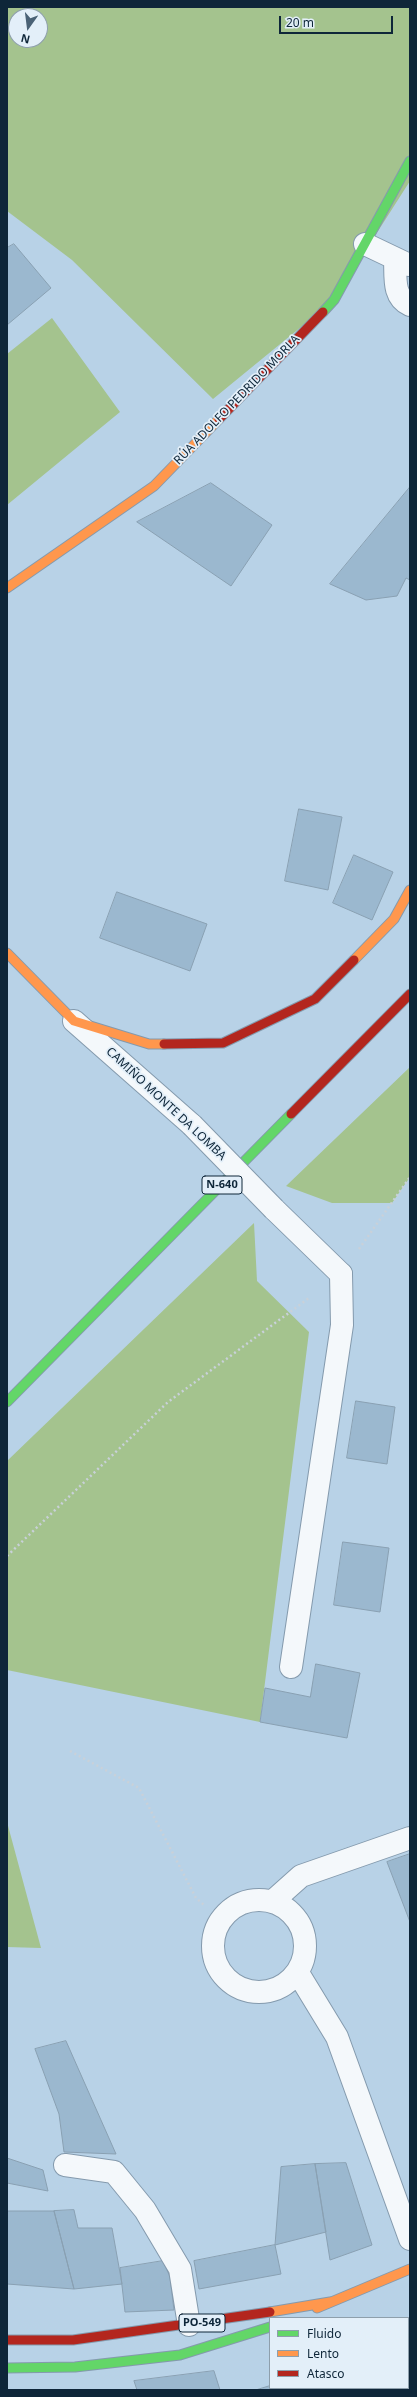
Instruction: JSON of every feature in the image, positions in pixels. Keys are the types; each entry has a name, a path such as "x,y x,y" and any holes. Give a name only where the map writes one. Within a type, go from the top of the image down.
{"main road":[{"name":"RÚA ADOLFO PEDRIDO MORLA","path":"7,588 154,486 334,300 410,161"},
{"name":"CAMIÑO MONTE DA LOMBA","path":"7,953 74,1021 149,1044 223,1043 315,999 394,919 410,890"},
{"name":"N-640","path":"7,1402 410,994"},
{"name":"PO-549","path":"297,2317 410,2269"},
{"name":"PO-549","path":"7,2340 73,2340 189,2325 330,2302"},
{"name":"PO-549","path":"7,2368 75,2367 180,2355 269,2327"}],"street":[{"path":"365,244 403,262 396,291 403,302 410,305"},
{"name":"CAMIÑO MONTE DA LOMBA","path":"74,1021 192,1125 274,1209 341,1274"},
{"path":"291,1667 342,1325 341,1274"},
{"path":"273,1901 301,1876 410,1838"},
{"path":"257,1899 273,1901 286,1908 296,1918 303,1931 306,1945 304,1959 298,1972 288,1984 273,1991 258,1993 242,1990 228,1981 218,1969 213,1955 213,1939 218,1924 228,1911 242,1903 257,1899"},
{"path":"298,1972 337,2037 410,2240"},
{"path":"66,2165 114,2172 145,2210 180,2269 189,2325"}],"path":[{"path":"7,1556 168,1402 341,1274 410,1177"},
{"path":"70,1751 139,1788 196,1898 204,1905"}],"green space":[{"path":"7,7 410,7 410,181 334,300 213,399 72,260 7,211"},
{"path":"52,318 120,412 7,505 7,354"},
{"path":"410,1067 410,1177 392,1203 332,1203 286,1186"},
{"path":"254,1223 257,1281 309,1332 260,1722 7,1670 7,1461"},
{"path":"7,1822 41,1948 7,1947"}],"building":[{"path":"14,244 51,288 7,325 7,248"},
{"path":"211,483 272,525 231,586 137,522"},
{"path":"410,487 410,580 406,578 397,596 366,600 330,584"},
{"path":"299,809 342,817 328,890 285,881"},
{"path":"354,855 393,872 372,920 333,903"},
{"path":"117,892 207,924 190,971 100,938"},
{"path":"356,1401 395,1407 387,1464 347,1458"},
{"path":"343,1542 389,1548 380,1612 334,1605"},
{"path":"316,1664 360,1673 347,1738 260,1722 265,1688 310,1697"},
{"path":"410,1854 410,1922 387,1862"},
{"path":"66,2041 116,2154 64,2152 59,2114 35,2049"},
{"path":"7,2158 43,2170 48,2191 7,2183"},
{"path":"346,2163 372,2245 330,2260 315,2164"},
{"path":"315,2164 326,2232 275,2245 281,2167"},
{"path":"74,2210 78,2228 112,2228 122,2284 74,2289 54,2211"},
{"path":"7,2211 54,2211 74,2289 7,2284"},
{"path":"275,2245 281,2274 199,2289 194,2261"},
{"path":"163,2261 170,2277 174,2310 125,2312 120,2268"},
{"path":"410,2323 410,2380 409,2377"},
{"path":"214,2371 220,2390 137,2390 134,2381"},
{"path":"269,2386 269,2389 344,2390 256,2390"}],"traffic: fast":[{"path":"323,312 334,300 410,161"},
{"path":"7,1402 291,1114"},
{"path":"7,2368 75,2367 180,2355 269,2327"}],"traffic: slow":[{"path":"7,588 154,486 219,419"},
{"path":"354,960 394,919 410,890"},
{"path":"7,953 74,1021 149,1044 164,1044"},
{"path":"317,2308 410,2269"},
{"path":"270,2312 330,2302"}],"traffic: jam":[{"path":"219,419 323,312"},
{"path":"164,1044 223,1043 315,999 354,960"},
{"path":"291,1114 410,994"},
{"path":"7,2340 73,2340 270,2312"}]}
